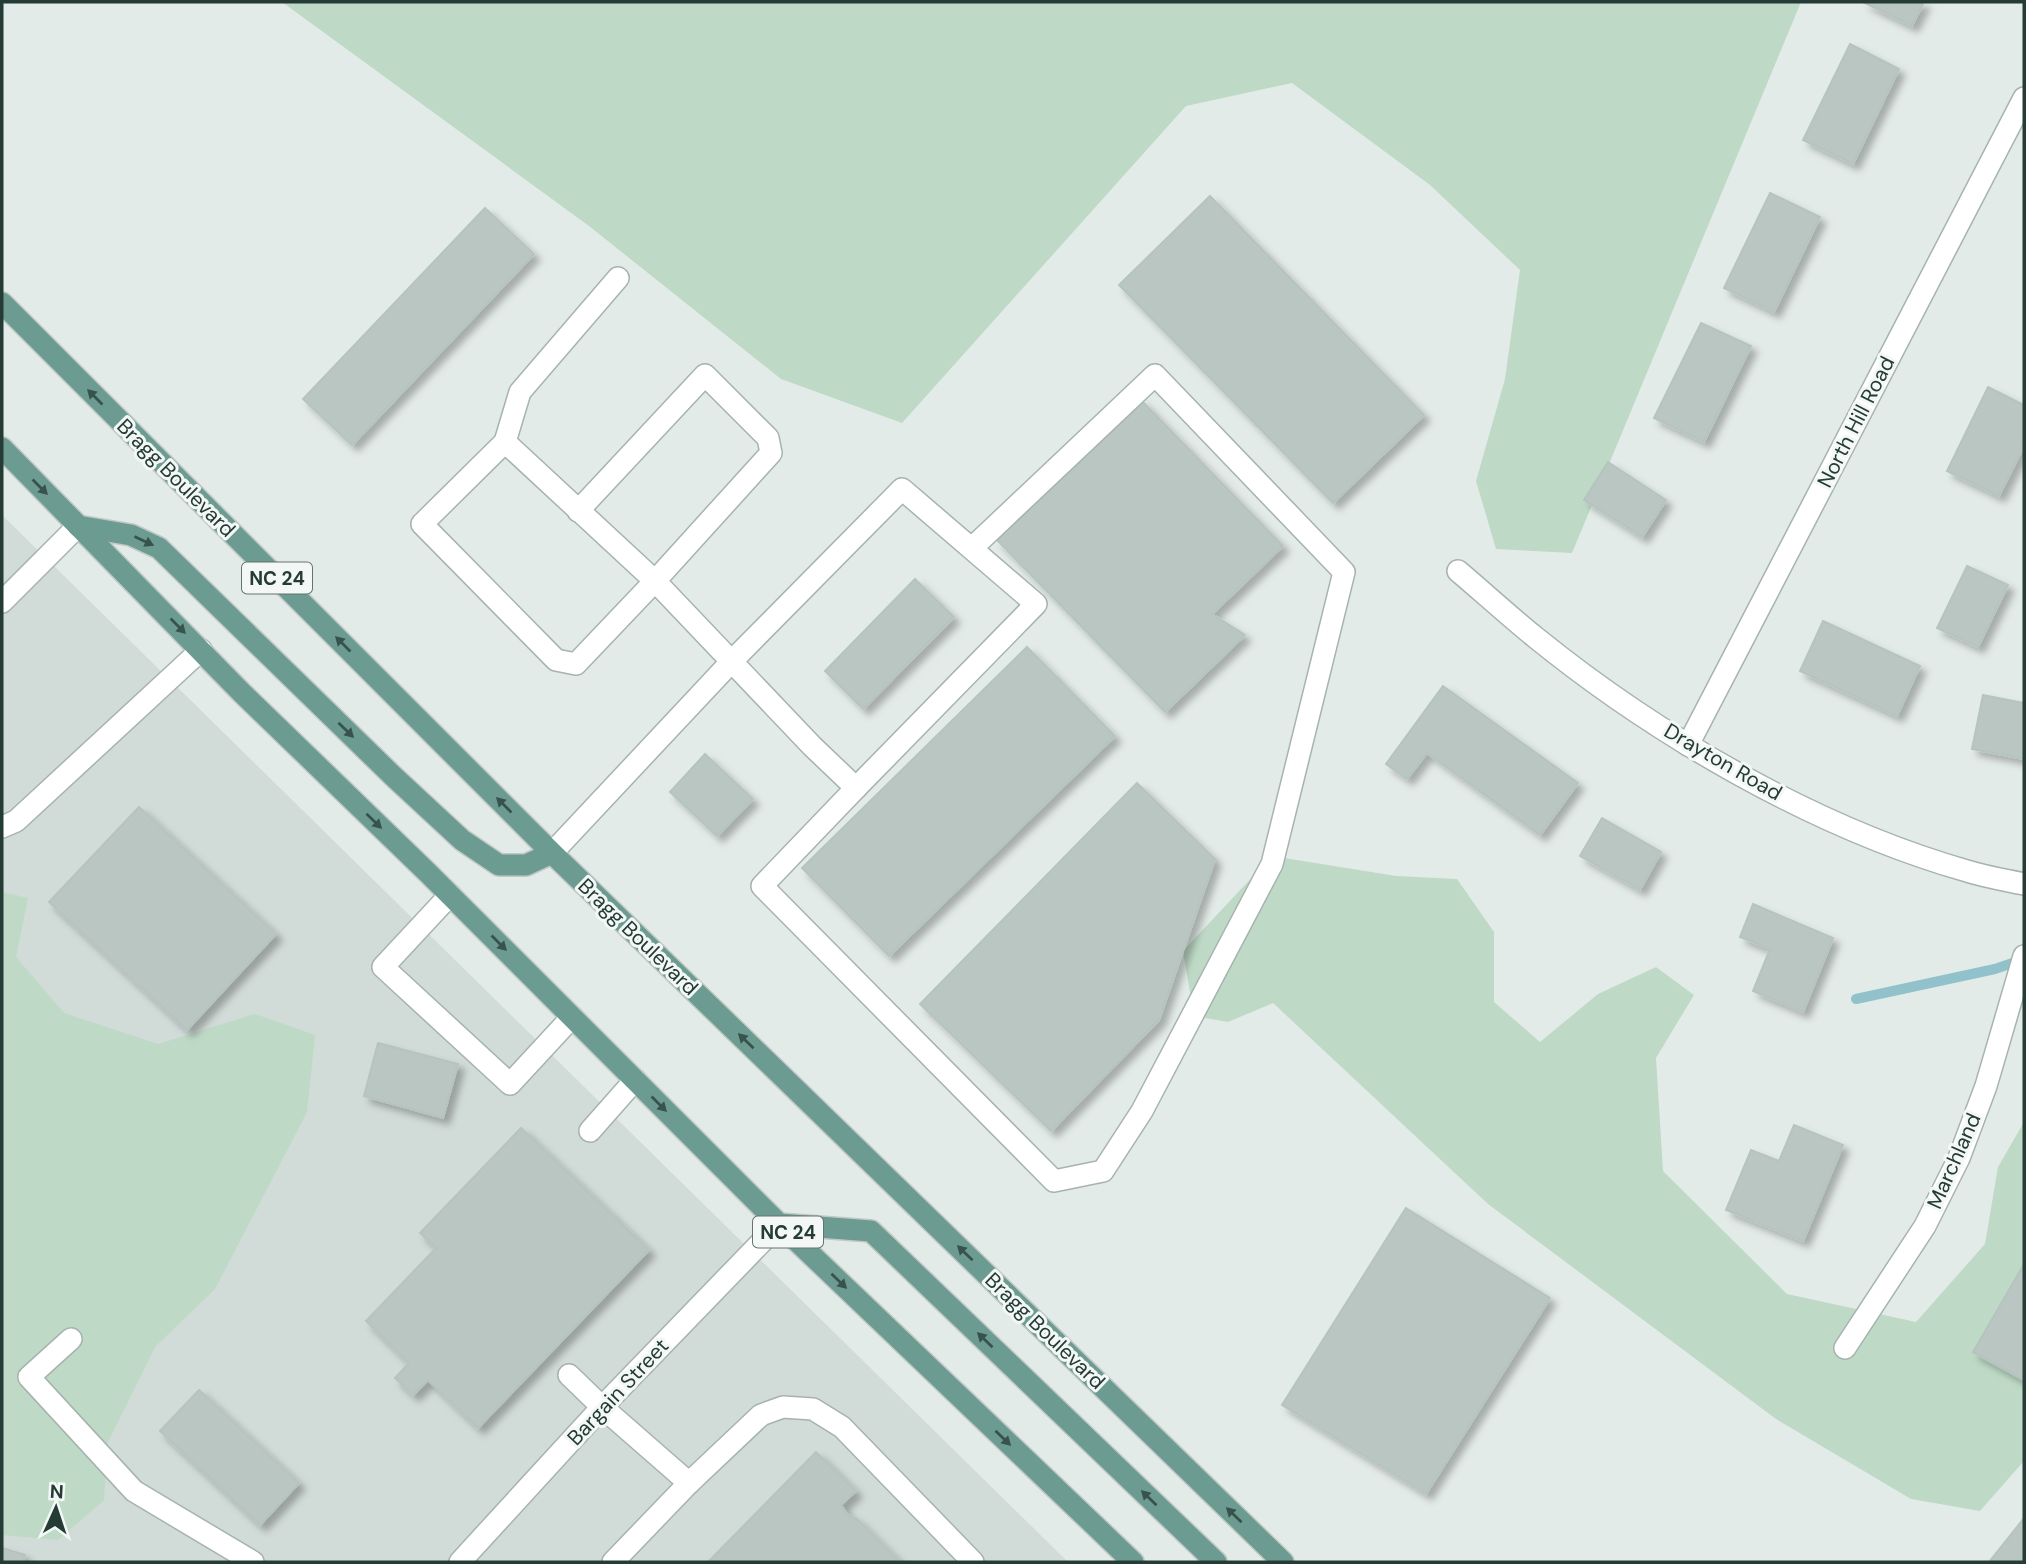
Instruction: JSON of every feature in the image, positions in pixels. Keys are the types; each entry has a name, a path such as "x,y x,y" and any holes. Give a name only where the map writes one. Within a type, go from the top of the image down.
{"main road":[{"name":"Bragg Boulevard","path":"2,303 552,853 1283,1562"},
{"name":"NC 24","path":"2,448 241,692 450,895 779,1224 1133,1562"},
{"path":"78,526 131,535 159,548 462,840 499,865 526,865 552,853"},
{"path":"779,1224 871,1231 1216,1562"}],"street":[{"name":"North Hill Road","path":"1689,745 2024,98"},
{"path":"578,511 705,375 768,438 771,453 576,664 556,660 422,524 505,442 520,392 618,278"},
{"path":"552,853 732,661 902,489 1036,604 762,886 1054,1181 1102,1171 1142,1111 1272,864 1344,572 1155,375 972,548"},
{"path":"505,442 655,581 812,746 856,788"},
{"path":"2,602 78,526"},
{"name":"Drayton Road","path":"1458,571 1535,638 1618,699 1689,745 1778,795 1871,838 1968,872 2024,884"},
{"path":"2,827 16,821 201,650"},
{"path":"450,895 383,967 510,1084 572,1017"},
{"name":"Marchland","path":"1845,1348 1925,1226 1959,1158 1986,1086 2024,956"},
{"path":"590,1131 635,1080"},
{"name":"Bargain Street","path":"460,1562 603,1407 779,1224"},
{"path":"71,1339 29,1377 134,1491 253,1562"},
{"path":"569,1375 689,1483"},
{"path":"613,1562 689,1483 761,1415 783,1407 813,1409 842,1427 973,1562"}],"shaded area":[{"path":"2,515 1068,1562 2,1562"}],"green space":[{"path":"282,2 1801,2 1572,553 1496,549 1476,481 1505,379 1520,270 1430,185 1292,83 1186,106 902,423 781,379 589,226"},
{"path":"1272,856 1396,876 1457,879 1494,932 1494,1002 1540,1042 1598,994 1656,967 1694,995 1656,1058 1663,1171 1787,1294 1916,1322 1985,1244 1998,1167 2024,1122 2024,1461 1980,1511 1911,1499 1776,1419 1488,1204 1273,1003 1228,1022 1194,1016 1183,951"},
{"path":"2,892 28,898 16,957 64,1013 158,1044 255,1014 315,1035 307,1112 215,1289 155,1347 107,1444 104,1500 58,1540 2,1535"}],"building":[{"path":"1863,2 1924,2 1912,26"},
{"path":"1850,44 1899,69 1853,164 1803,140"},
{"path":"1770,193 1820,217 1774,312 1724,288"},
{"path":"1210,196 1424,415 1333,503 1119,285"},
{"path":"485,208 534,254 352,445 303,399"},
{"path":"1701,323 1751,346 1704,442 1654,418"},
{"path":"1988,387 2024,405 2024,446 1999,496 1947,471"},
{"path":"1141,400 1283,546 1212,614 1245,635 1165,712 997,540"},
{"path":"1608,462 1666,500 1642,537 1584,500"},
{"path":"1967,566 2008,585 1978,647 1937,628"},
{"path":"915,579 954,617 863,709 825,671"},
{"path":"1823,621 1920,666 1897,716 1800,671"},
{"path":"1027,647 1115,736 889,956 802,868"},
{"path":"1443,686 1578,783 1540,835 1427,753 1407,779 1386,764"},
{"path":"1983,695 2024,703 2024,759 1972,749"},
{"path":"705,754 753,799 717,836 670,792"},
{"path":"1137,783 1215,859 1159,1020 1051,1131 920,1004"},
{"path":"139,807 276,934 187,1030 49,902"},
{"path":"1602,818 1661,852 1640,890 1580,856"},
{"path":"1753,904 1833,938 1803,1012 1753,991 1770,949 1740,937"},
{"path":"378,1043 458,1064 443,1118 364,1096"},
{"path":"1794,1125 1843,1145 1803,1241 1726,1210 1751,1150 1779,1161"},
{"path":"521,1128 649,1250 478,1428 428,1380 413,1395 395,1378 409,1363 366,1321 436,1248 420,1233"},
{"path":"1406,1208 1550,1298 1426,1494 1282,1405"},
{"path":"2024,1264 2024,1374 2022,1379 1973,1352"},
{"path":"199,1390 299,1483 260,1525 160,1431"},
{"path":"816,1452 856,1491 841,1505 848,1515 857,1519 900,1562 708,1562"},
{"path":"2024,1518 2024,1562 1989,1562"},
{"path":"2,1548 25,1555 23,1562 2,1562"}],"waterway":[{"path":"1856,999 1995,969 2024,959"}]}
